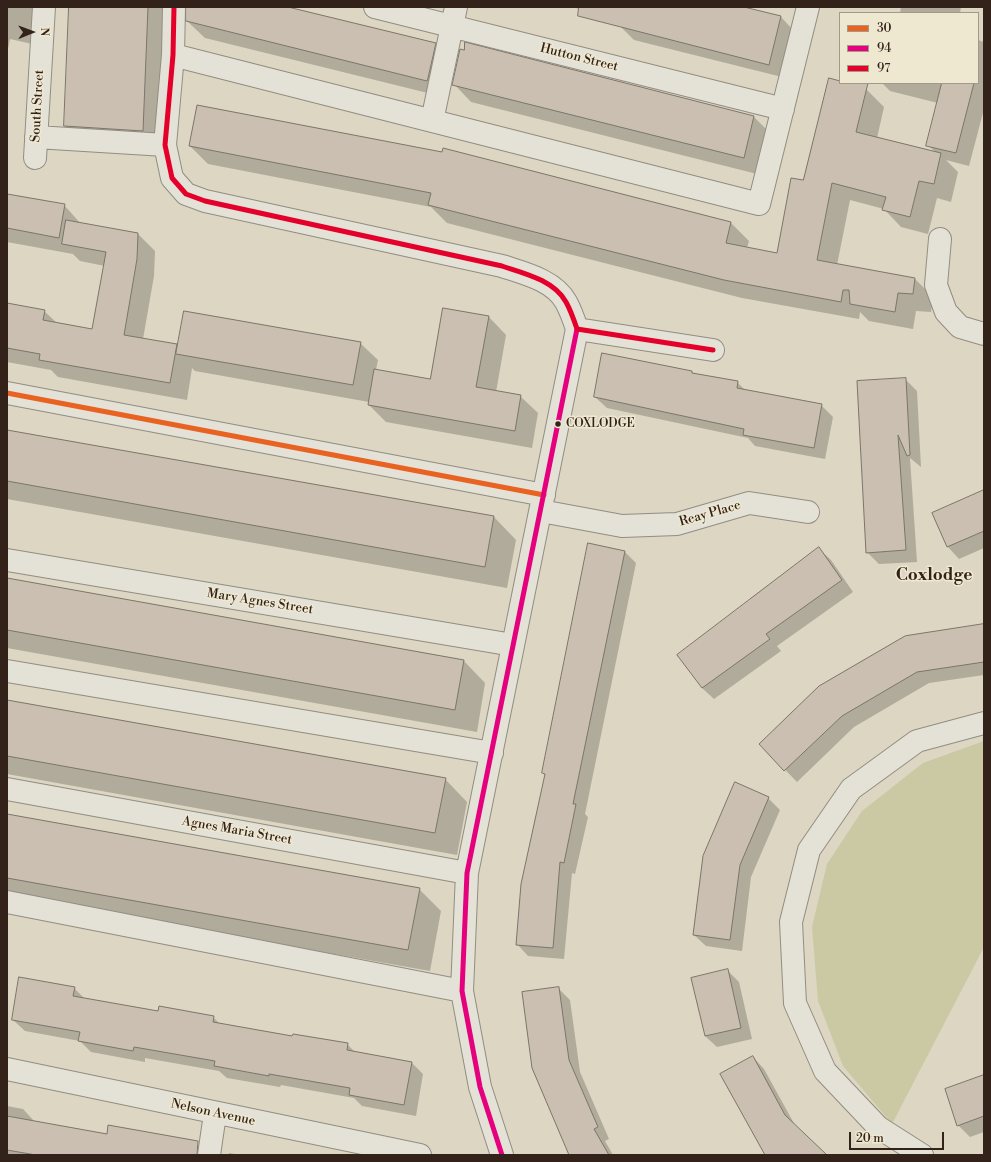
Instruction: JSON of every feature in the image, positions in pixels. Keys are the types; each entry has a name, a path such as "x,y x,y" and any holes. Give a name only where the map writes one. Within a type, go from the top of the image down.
{"street":[{"name":"South Street","path":"44,7 36,148 165,145"},
{"path":"174,7 173,55 165,145 172,178 186,194 205,201 502,266 534,277 552,287 566,301 577,329 467,873 462,991 480,1087 502,1155"},
{"name":"Hutton Street","path":"375,7 454,17 783,109"},
{"path":"173,55 759,204 808,7"},
{"path":"432,121 454,17"},
{"path":"940,239 936,285 946,312 960,327 984,334"},
{"path":"577,329 713,350"},
{"name":"Reay Place","path":"7,393 542,503 622,526 677,524 748,503 808,512"},
{"name":"Mary Agnes Street","path":"7,560 514,645"},
{"path":"7,671 492,753"},
{"path":"922,1155 878,1127 825,1071 795,1003 791,922 809,850 851,789 917,741 984,723"},
{"name":"Agnes Maria Street","path":"7,789 467,873"},
{"path":"7,902 462,991"},
{"name":"Nelson Avenue","path":"7,1069 215,1114 420,1155"},
{"path":"209,1155 215,1114"}],"green space":[{"path":"984,741 984,947 892,1124 843,1066 818,1001 812,927 827,864 862,811 923,763"}],"building":[{"path":"69,7 148,7 143,131 64,126"},
{"path":"186,7 288,7 436,43 427,81 186,21"},
{"path":"579,7 744,7 781,16 769,65 578,16"},
{"path":"465,42 754,116 744,158 452,85 460,49 464,50"},
{"path":"829,78 839,81 839,84 868,84 856,132 941,153 934,184 919,181 910,217 882,210 886,197 832,183 817,260 915,278 913,294 898,293 895,312 850,304 849,290 843,290 841,302 724,280 428,205 431,193 189,146 197,105 442,152 443,148 731,222 726,243 777,253 791,178 803,180"},
{"path":"942,84 974,84 956,153 926,146"},
{"path":"7,194 65,204 59,238 7,228"},
{"path":"66,220 138,233 137,259 124,335 177,344 170,383 39,360 40,354 7,348 7,303 45,310 43,320 92,329 106,252 62,244"},
{"path":"443,308 489,316 476,387 521,395 515,431 368,405 374,369 430,379"},
{"path":"184,311 361,342 353,385 176,354"},
{"path":"602,353 692,371 692,373 738,381 737,388 822,404 814,448 743,435 744,429 594,397"},
{"path":"906,378 910,455 907,456 898,435 906,550 866,553 857,381"},
{"path":"7,430 494,516 485,567 7,481"},
{"path":"984,490 984,531 947,547 932,513"},
{"path":"588,543 625,551 573,804 576,804 564,863 560,862 553,948 516,945 521,884 545,774 542,773"},
{"path":"819,547 842,580 766,634 770,639 702,688 677,655"},
{"path":"7,578 464,660 455,710 7,630"},
{"path":"984,624 984,662 917,672 842,716 784,771 759,744 819,686 905,636"},
{"path":"7,700 446,778 435,833 7,756"},
{"path":"735,782 769,797 740,865 730,940 693,935 703,856"},
{"path":"7,814 420,888 408,950 7,878"},
{"path":"728,969 741,1028 705,1036 691,978"},
{"path":"19,977 75,987 73,996 158,1011 159,1006 214,1016 213,1022 292,1036 293,1034 348,1043 347,1050 412,1062 404,1105 349,1095 350,1088 214,1066 215,1061 134,1047 133,1051 78,1041 80,1032 12,1020"},
{"path":"559,987 569,1060 598,1127 594,1129 609,1155 569,1155 532,1068 522,992"},
{"path":"753,1056 785,1115 827,1155 765,1155 720,1074"},
{"path":"984,1075 984,1116 957,1126 945,1089"},
{"path":"7,1116 107,1134 108,1125 198,1141 197,1155 36,1155 7,1150"}],"transit line":[{"name":"97","path":"174,7 173,55 165,145 172,178 186,194 205,201 502,266 537,278 554,288 561,294 566,302 577,329 713,350"},
{"name":"94","path":"502,1155 480,1087 462,991 467,873 577,329"},
{"name":"30","path":"7,393 544,495"}],"place":[{"name":"COXLODGE","path":"558,424"}],"district":[{"name":"Coxlodge","path":"934,576"}]}
